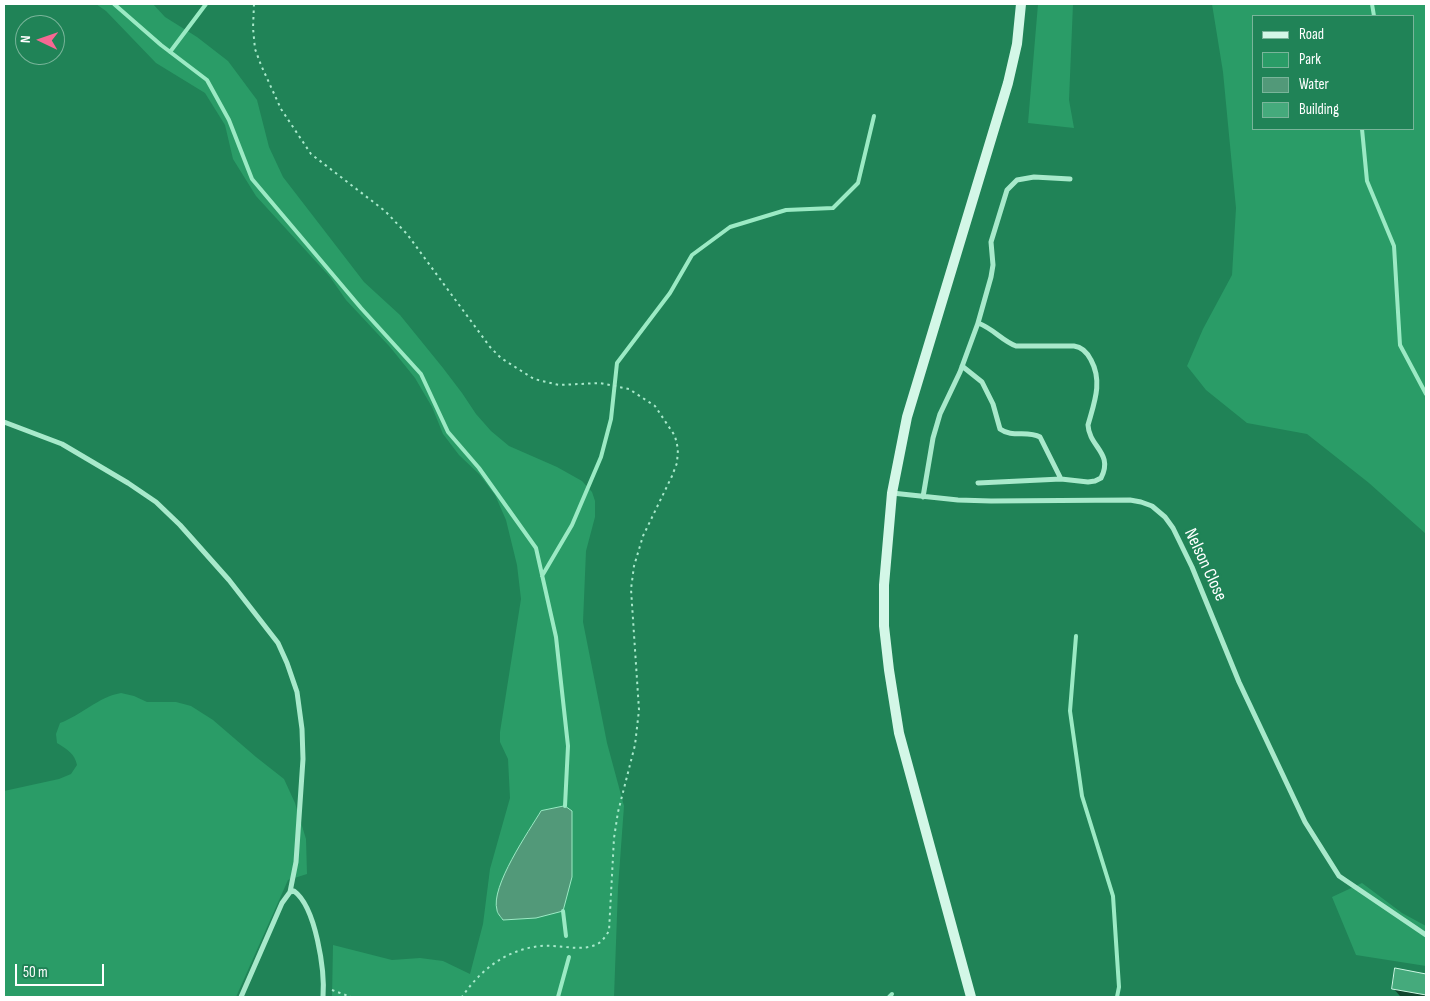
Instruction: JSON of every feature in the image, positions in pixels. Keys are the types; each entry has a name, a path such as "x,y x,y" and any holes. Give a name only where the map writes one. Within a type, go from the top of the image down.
{"main road":[{"path":"971,997 899,733 884,626 884,585 892,493 907,418 1008,83 1022,4"}],"street":[{"path":"923,496 933,438 940,414 962,366 978,323 991,277 991,242 1007,190 1017,180 1034,177 1070,179"},
{"path":"978,323 988,327 1016,346 1074,346 1080,347 1090,358 1098,380 1088,430 1103,456 1106,466 1101,478 1093,482 1061,479 978,483"},
{"path":"962,366 982,382 993,404 1000,429 1007,433 1032,434 1040,437 1061,479"},
{"path":"4,422 62,444 156,502 180,525 230,580 278,643 287,663 297,692 302,729 296,869 290,892 282,903 241,997"},
{"name":"Nelson Close","path":"892,493 991,501 1130,500 1146,504 1160,512 1173,528 1192,567 1239,682 1305,822 1339,876 1426,935"},
{"path":"290,892 294,891 302,899 314,928 322,956 323,997"}],"path":[{"path":"254,4 254,42 260,66 281,109 311,154 385,211 396,222 407,234 490,347 501,358 534,379 559,385 600,383 629,389 655,406 674,436 678,449 677,463 643,536 634,566 631,589 639,710 635,745 618,812 614,838 609,931 600,943 588,947 540,946 512,953 491,964 478,976 462,997"},
{"path":"324,987 351,997"}],"green space":[{"path":"96,4 153,4 165,17 197,37 228,61 257,100 269,147 283,177 364,282 400,315 491,431 509,446 557,467 582,481 592,492 595,501 595,517 586,551 583,622 607,743 624,806 618,888 614,997 332,997 333,945 392,960 420,958 443,961 470,974 483,924 490,869 510,798 508,759 500,742 500,732 521,599 517,565 506,520 495,495 443,434 432,407 415,378 390,347 346,300 330,277 256,196 233,159 225,125 205,93 156,63 106,11"},
{"path":"1038,4 1073,4 1069,100 1074,128 1028,123"},
{"path":"1212,4 1426,4 1426,534 1369,483 1307,434 1247,423 1206,390 1187,366 1203,329 1232,275 1236,208 1223,72"},
{"path":"121,693 147,702 176,702 191,706 213,720 284,779 295,803 306,839 307,874 288,880 236,997 4,997 4,791 59,779 71,774 77,765 72,755 57,743 56,734 60,723 76,716 105,698"},
{"path":"1362,883 1402,913 1426,926 1426,966 1356,955 1332,897"}],"water":[{"path":"565,806 572,811 572,877 563,911 536,918 503,920 498,914 496,900 499,888 512,859 541,811"}],"building":[{"path":"1395,968 1426,974 1426,995 1392,989"}],"waterway":[{"path":"114,4 161,45 207,80 229,120 252,179 361,308 421,374 448,432 479,468 536,548 556,637 568,746 565,806"},
{"path":"170,52 206,4"},
{"path":"1372,4 1374,15"},
{"path":"542,576 572,525 601,457 611,419 617,363 670,293 692,255 730,227 786,210 833,208 858,183 874,116"},
{"path":"1362,130 1367,181 1394,246 1400,345 1426,394"},
{"path":"1076,636 1070,711 1082,796 1113,896 1119,987 1117,997"},
{"path":"563,911 566,936"},
{"path":"558,997 569,957"},
{"path":"889,997 892,994"}]}
